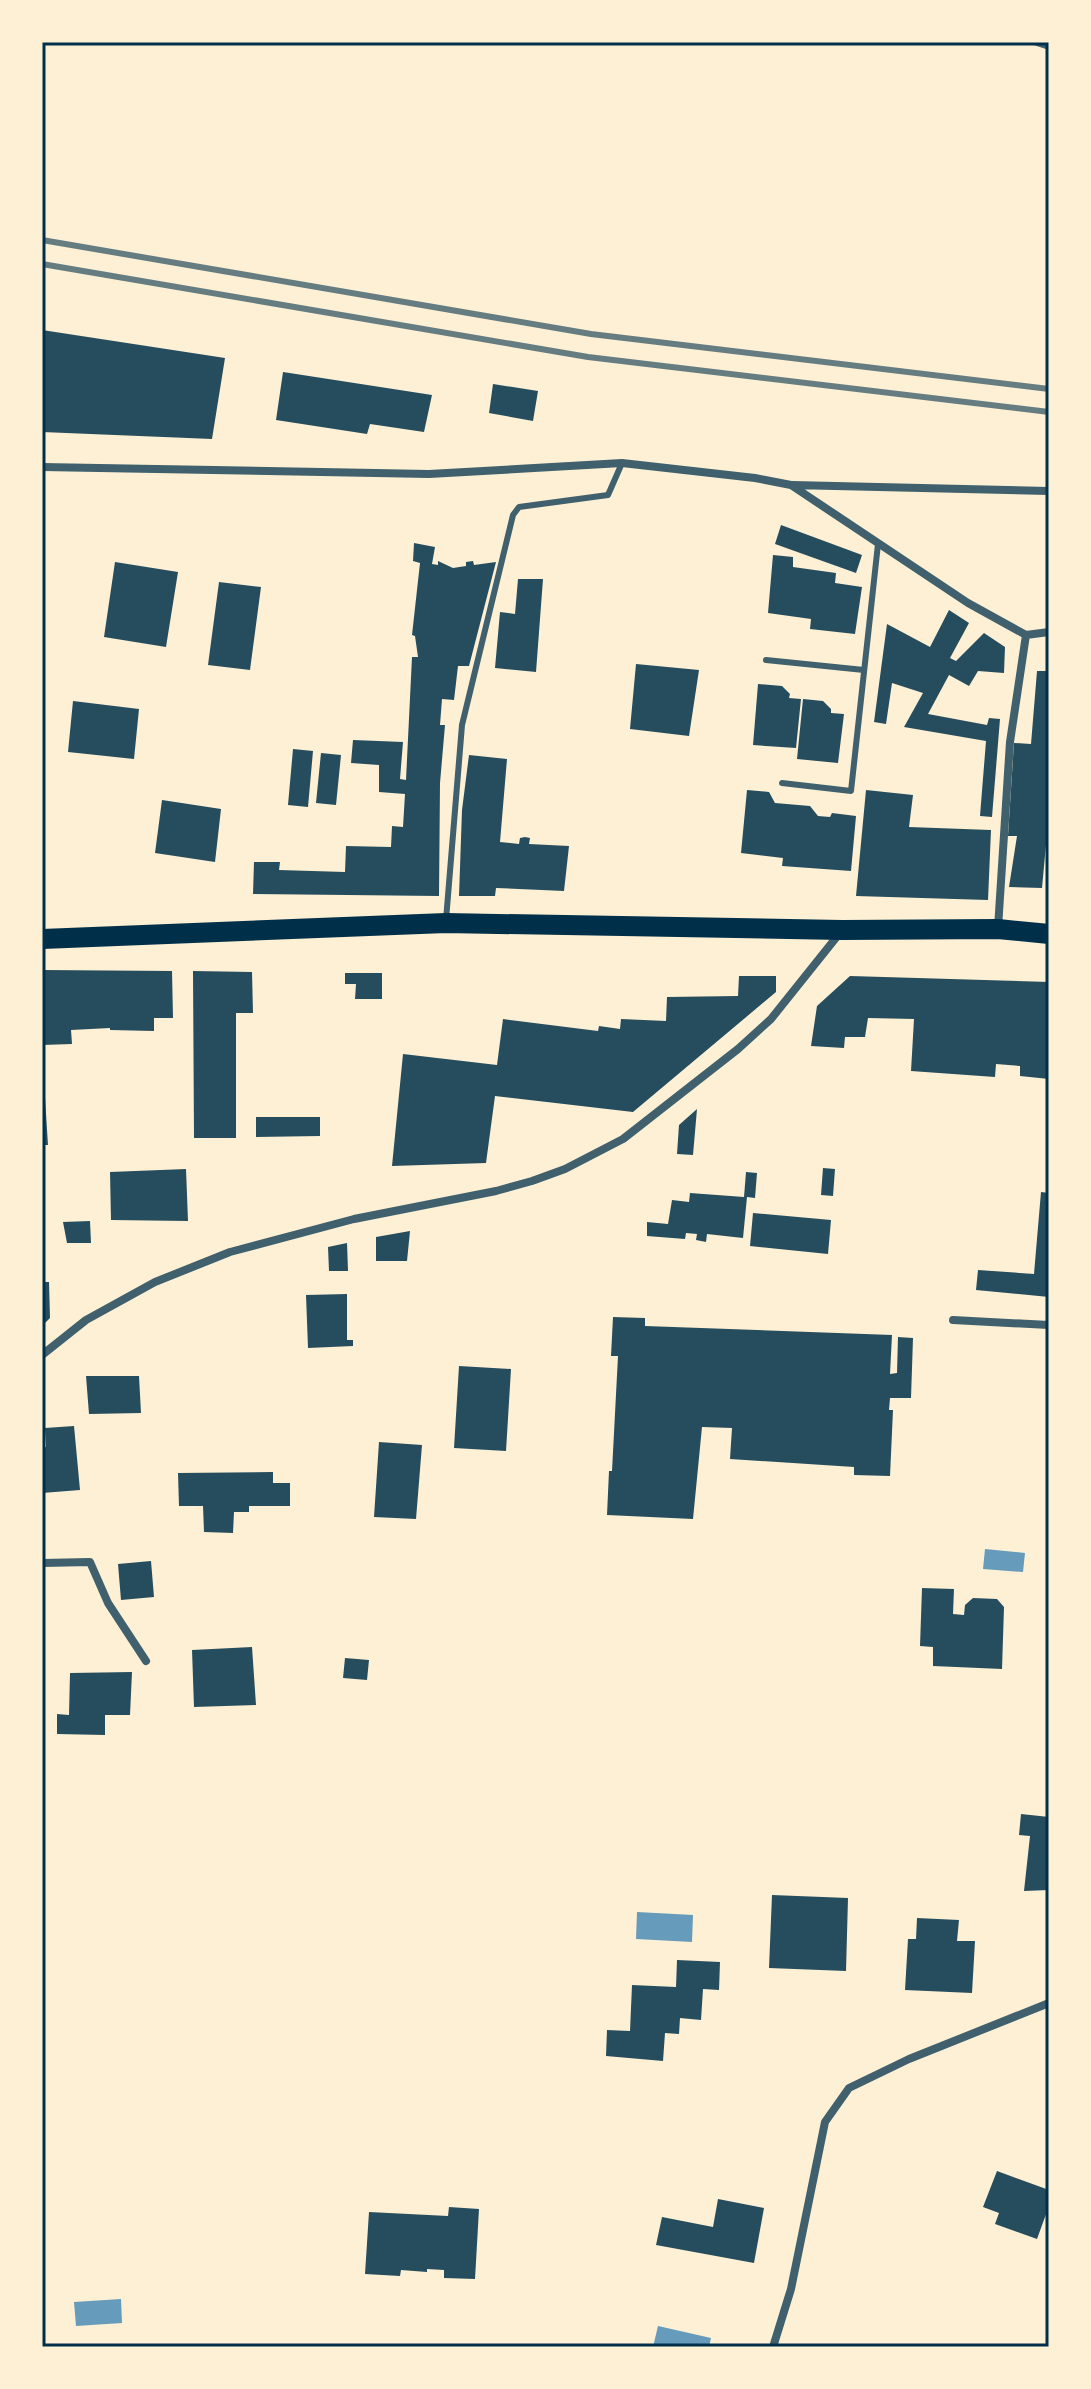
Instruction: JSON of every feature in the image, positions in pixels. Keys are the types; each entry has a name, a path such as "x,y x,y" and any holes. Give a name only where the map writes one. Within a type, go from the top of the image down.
{"main road":[{"path":"42,939 446,923 842,930 998,929 1049,934"}],"street":[{"path":"42,467 429,474 622,463 791,485 1049,491"},
{"path":"791,485 968,603 1026,635 1049,632"},
{"path":"998,929 1010,742 1026,635"},
{"path":"42,1355 86,1320 155,1282 230,1252 354,1219 532,1181 565,1169 623,1139 738,1049 771,1019 842,930"},
{"path":"953,1320 1049,1325"},
{"path":"42,1563 90,1562 108,1603 146,1661"},
{"path":"773,2347 791,2289 825,2122 849,2088 909,2059 1049,2003"}],"lane":[{"path":"1034,42 1049,47"},
{"path":"446,923 462,725 513,515 519,507 608,495 622,463"},
{"path":"782,783 851,791 878,544"},
{"path":"766,660 864,670"}],"water":[{"path":"985,1549 1025,1553 1023,1572 983,1569"},
{"path":"637,1912 693,1915 692,1942 636,1939"},
{"path":"121,2299 122,2323 76,2326 74,2302"},
{"path":"658,2326 711,2338 709,2347 653,2347"}],"building":[{"path":"42,330 225,358 212,439 42,432"},
{"path":"283,372 432,395 424,432 370,424 367,434 276,420"},
{"path":"493,384 538,391 533,421 489,413"},
{"path":"781,525 862,555 856,573 775,544"},
{"path":"414,543 435,547 432,564 438,565 438,561 453,568 466,566 466,562 473,561 474,565 496,562 469,666 458,666 454,700 442,699 440,725 445,725 440,783 439,896 253,894 254,862 280,862 279,870 345,872 346,846 391,847 392,826 403,827 405,794 379,792 379,765 351,763 353,740 403,742 400,779 406,780 412,657 418,657 415,636 412,635 420,563 413,561"},
{"path":"773,555 793,557 793,567 836,573 835,583 862,587 855,634 810,629 811,619 768,613"},
{"path":"115,562 178,572 166,647 104,637"},
{"path":"518,579 543,579 536,672 495,668 500,612 515,614"},
{"path":"219,582 261,587 250,670 208,665"},
{"path":"949,610 969,623 950,658 956,661 984,633 1005,647 1004,673 978,671 969,686 949,675 928,714 987,725 989,718 1000,719 992,817 980,816 986,741 904,727 923,693 892,683 886,724 874,722 887,624 930,647"},
{"path":"636,664 699,670 689,736 630,729"},
{"path":"1037,671 1049,671 1049,812 1042,888 1009,887 1017,836 1008,836 1014,743 1031,744"},
{"path":"758,684 782,686 790,694 789,698 801,699 796,748 753,745"},
{"path":"803,699 823,701 831,713 844,714 838,763 797,759"},
{"path":"73,701 139,709 134,759 68,752"},
{"path":"293,749 313,751 308,807 288,805"},
{"path":"321,753 341,755 336,805 316,803"},
{"path":"469,755 507,759 500,842 519,844 520,838 525,837 530,838 529,844 569,846 564,891 496,888 495,896 459,896 462,810"},
{"path":"747,790 769,792 775,803 810,806 818,816 830,817 832,813 856,816 851,871 782,866 783,858 741,853"},
{"path":"866,790 913,795 909,827 991,830 988,900 856,896"},
{"path":"162,800 221,809 215,862 155,853"},
{"path":"42,970 172,971 173,1018 154,1018 154,1031 110,1028 71,1030 72,1044 42,1045"},
{"path":"193,971 252,972 253,1013 236,1013 236,1138 194,1138"},
{"path":"345,973 382,973 382,999 355,999 356,984 345,984"},
{"path":"739,976 776,976 776,992 633,1112 495,1096 486,1163 392,1166 403,1054 497,1065 503,1019 598,1031 599,1026 620,1029 621,1019 666,1021 667,997 738,996"},
{"path":"850,976 1049,982 1049,1079 1020,1076 1020,1066 996,1064 995,1077 911,1071 914,1019 868,1018 865,1037 845,1037 844,1048 811,1046 817,1006"},
{"path":"42,1098 45,1098 48,1145 42,1145"},
{"path":"697,1109 693,1155 677,1154 679,1125"},
{"path":"256,1117 320,1117 320,1136 256,1137"},
{"path":"823,1168 835,1169 833,1196 821,1195"},
{"path":"186,1169 188,1221 111,1220 110,1172"},
{"path":"746,1172 757,1173 755,1198 747,1197 743,1238 707,1234 706,1242 696,1240 697,1234 686,1233 685,1239 647,1236 647,1222 668,1224 672,1200 689,1202 690,1193 744,1197"},
{"path":"1041,1192 1049,1193 1049,1297 976,1290 978,1270 1034,1274"},
{"path":"753,1213 831,1220 828,1254 750,1246"},
{"path":"90,1221 91,1243 67,1243 63,1222"},
{"path":"410,1231 407,1261 376,1261 376,1237"},
{"path":"347,1243 348,1271 329,1271 328,1247"},
{"path":"42,1282 49,1282 50,1318 42,1326"},
{"path":"347,1294 347,1340 353,1340 353,1346 308,1348 306,1295"},
{"path":"613,1317 645,1318 645,1326 892,1335 890,1374 897,1373 898,1337 913,1338 911,1398 890,1398 889,1410 893,1410 890,1476 854,1475 854,1467 730,1459 732,1428 702,1427 693,1519 607,1515 618,1356 611,1356"},
{"path":"459,1366 511,1369 506,1451 454,1448"},
{"path":"86,1376 139,1376 141,1413 89,1414"},
{"path":"74,1426 80,1490 42,1493 45,1428"},
{"path":"379,1442 422,1445 416,1519 374,1517"},
{"path":"273,1472 273,1483 290,1483 290,1506 249,1506 249,1512 234,1512 233,1533 204,1532 203,1506 179,1506 178,1473"},
{"path":"151,1561 154,1597 121,1600 118,1564"},
{"path":"922,1588 954,1589 953,1614 964,1615 965,1605 973,1598 997,1599 1004,1607 1002,1669 933,1666 933,1647 920,1646"},
{"path":"252,1647 256,1705 194,1707 192,1650"},
{"path":"345,1658 369,1660 367,1680 343,1678"},
{"path":"132,1672 130,1715 105,1715 105,1735 57,1734 57,1714 69,1715 70,1673"},
{"path":"1021,1814 1049,1817 1049,1890 1024,1891 1030,1836 1019,1835"},
{"path":"772,1895 848,1898 846,1971 769,1968"},
{"path":"917,1918 959,1920 957,1941 975,1941 972,1993 905,1990 908,1939 916,1939"},
{"path":"677,1960 720,1962 719,1990 703,1989 701,2020 680,2018 679,2034 665,2033 663,2061 606,2056 607,2030 630,2031 632,1985 676,1987"},
{"path":"997,2171 1049,2190 1049,2206 1037,2239 995,2224 999,2213 983,2207"},
{"path":"718,2199 764,2208 754,2263 656,2245 662,2217 713,2227"},
{"path":"449,2207 479,2209 475,2279 444,2278 444,2270 427,2269 427,2272 401,2270 400,2276 365,2274 369,2212 448,2216"}],"railway":[{"path":"42,240 591,334 1049,389"},
{"path":"42,264 588,357 1049,412"}]}
